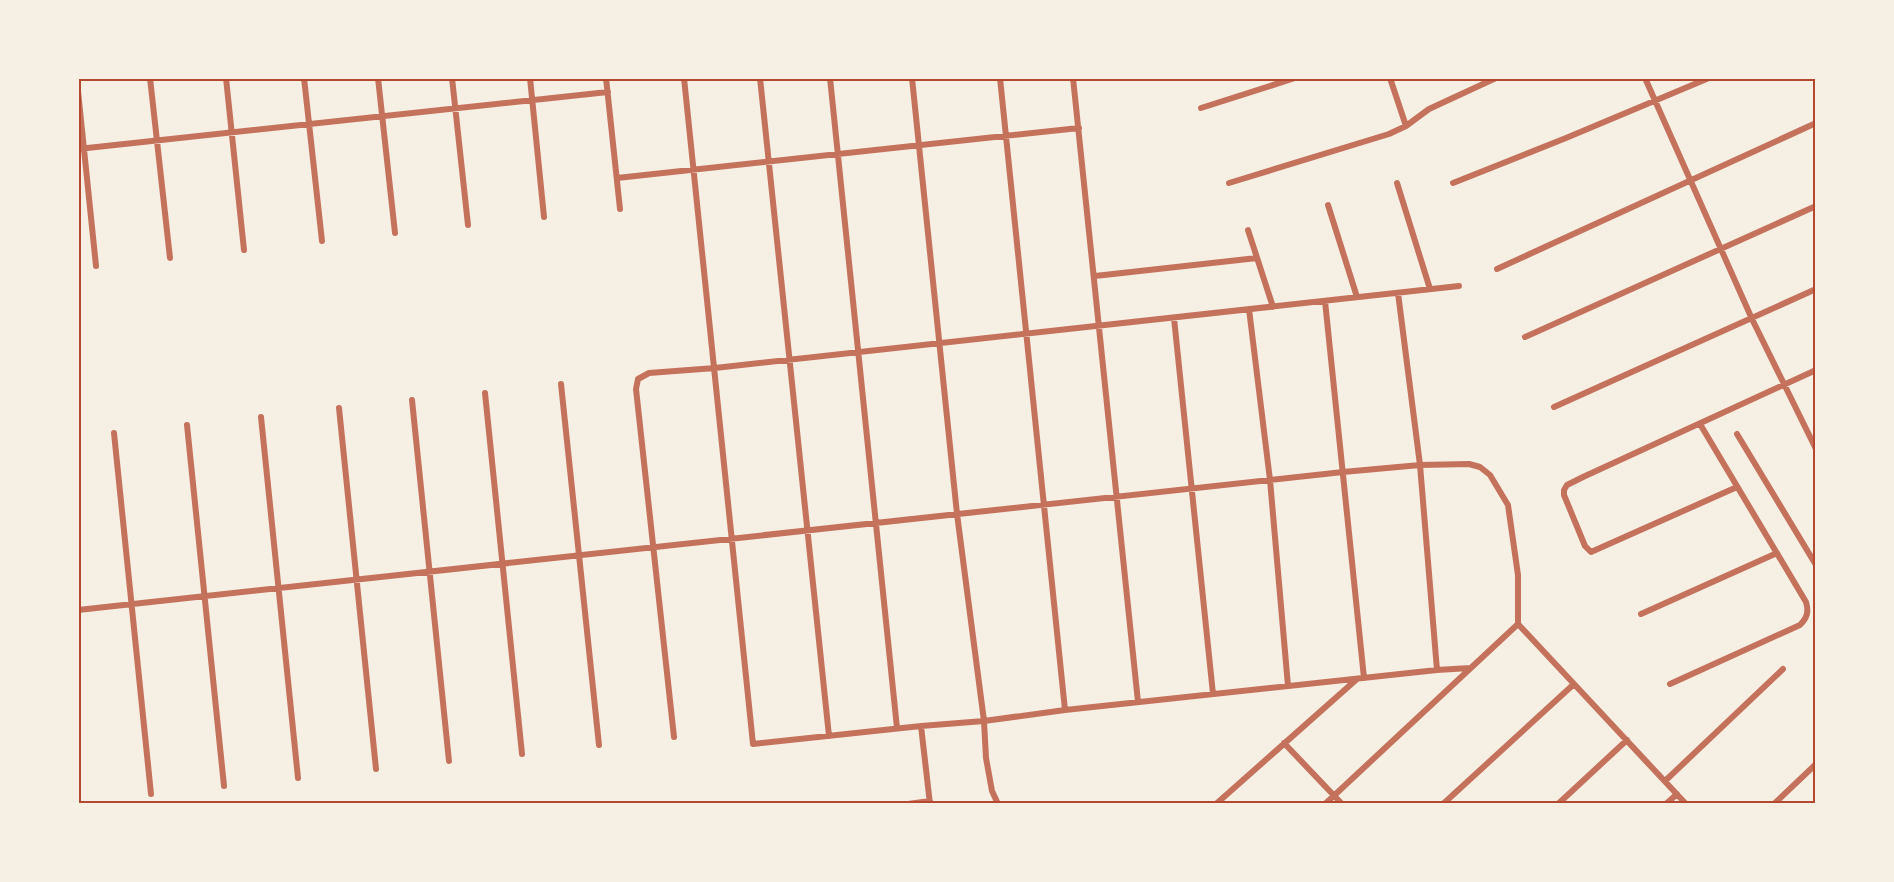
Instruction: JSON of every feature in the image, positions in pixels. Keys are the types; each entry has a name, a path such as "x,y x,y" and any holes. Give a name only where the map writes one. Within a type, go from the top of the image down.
{"street":[{"path":"150,78 170,258"},
{"path":"226,78 244,250"},
{"path":"304,78 322,241"},
{"path":"378,78 394,233"},
{"path":"452,78 468,225"},
{"path":"530,78 544,217"},
{"path":"606,78 620,209"},
{"path":"684,78 753,744 1470,668"},
{"path":"760,78 829,736"},
{"path":"830,78 897,728"},
{"path":"912,78 957,514 984,721 986,758 992,791 998,804"},
{"path":"1000,78 1065,710"},
{"path":"1073,78 1138,702"},
{"path":"1201,108 1294,78"},
{"path":"1390,78 1406,126"},
{"path":"1229,183 1389,134 1406,126 1429,109 1496,78"},
{"path":"1645,78 1752,319 1816,449"},
{"path":"1453,183 1708,78"},
{"path":"78,91 81,149 96,266"},
{"path":"81,149 608,92"},
{"path":"1497,269 1816,123"},
{"path":"617,178 1079,128"},
{"path":"1397,183 1430,289"},
{"path":"1328,205 1357,297"},
{"path":"1525,337 1816,206"},
{"path":"1248,230 1273,307"},
{"path":"1095,276 1257,258"},
{"path":"674,737 636,389 638,379 650,373 714,368 1459,286"},
{"path":"1554,407 1816,289"},
{"path":"1398,293 1420,465 1437,670"},
{"path":"1325,301 1360,678"},
{"path":"1249,309 1270,480 1288,686"},
{"path":"1174,318 1213,694"},
{"path":"1737,487 1591,552 1585,546 1564,495 1564,490 1568,485 1816,370"},
{"path":"561,384 598,745"},
{"path":"485,393 522,754"},
{"path":"412,400 449,761"},
{"path":"339,408 376,770"},
{"path":"261,417 298,778"},
{"path":"1670,684 1800,625 1806,619 1806,602 1700,424"},
{"path":"187,425 224,786"},
{"path":"114,433 151,794"},
{"path":"1737,434 1816,565"},
{"path":"78,610 1342,472 1420,465 1469,464 1480,467 1490,475 1508,505 1518,575 1518,624 1686,804"},
{"path":"1641,615 1777,553"},
{"path":"1325,804 1518,624"},
{"path":"1665,781 1783,669"},
{"path":"1216,804 1284,742 1360,678"},
{"path":"1443,804 1574,684"},
{"path":"908,804 930,803 921,726"},
{"path":"1558,804 1627,740"},
{"path":"1284,742 1342,804"},
{"path":"1774,804 1816,764"},
{"path":"1666,804 1677,794"}]}
